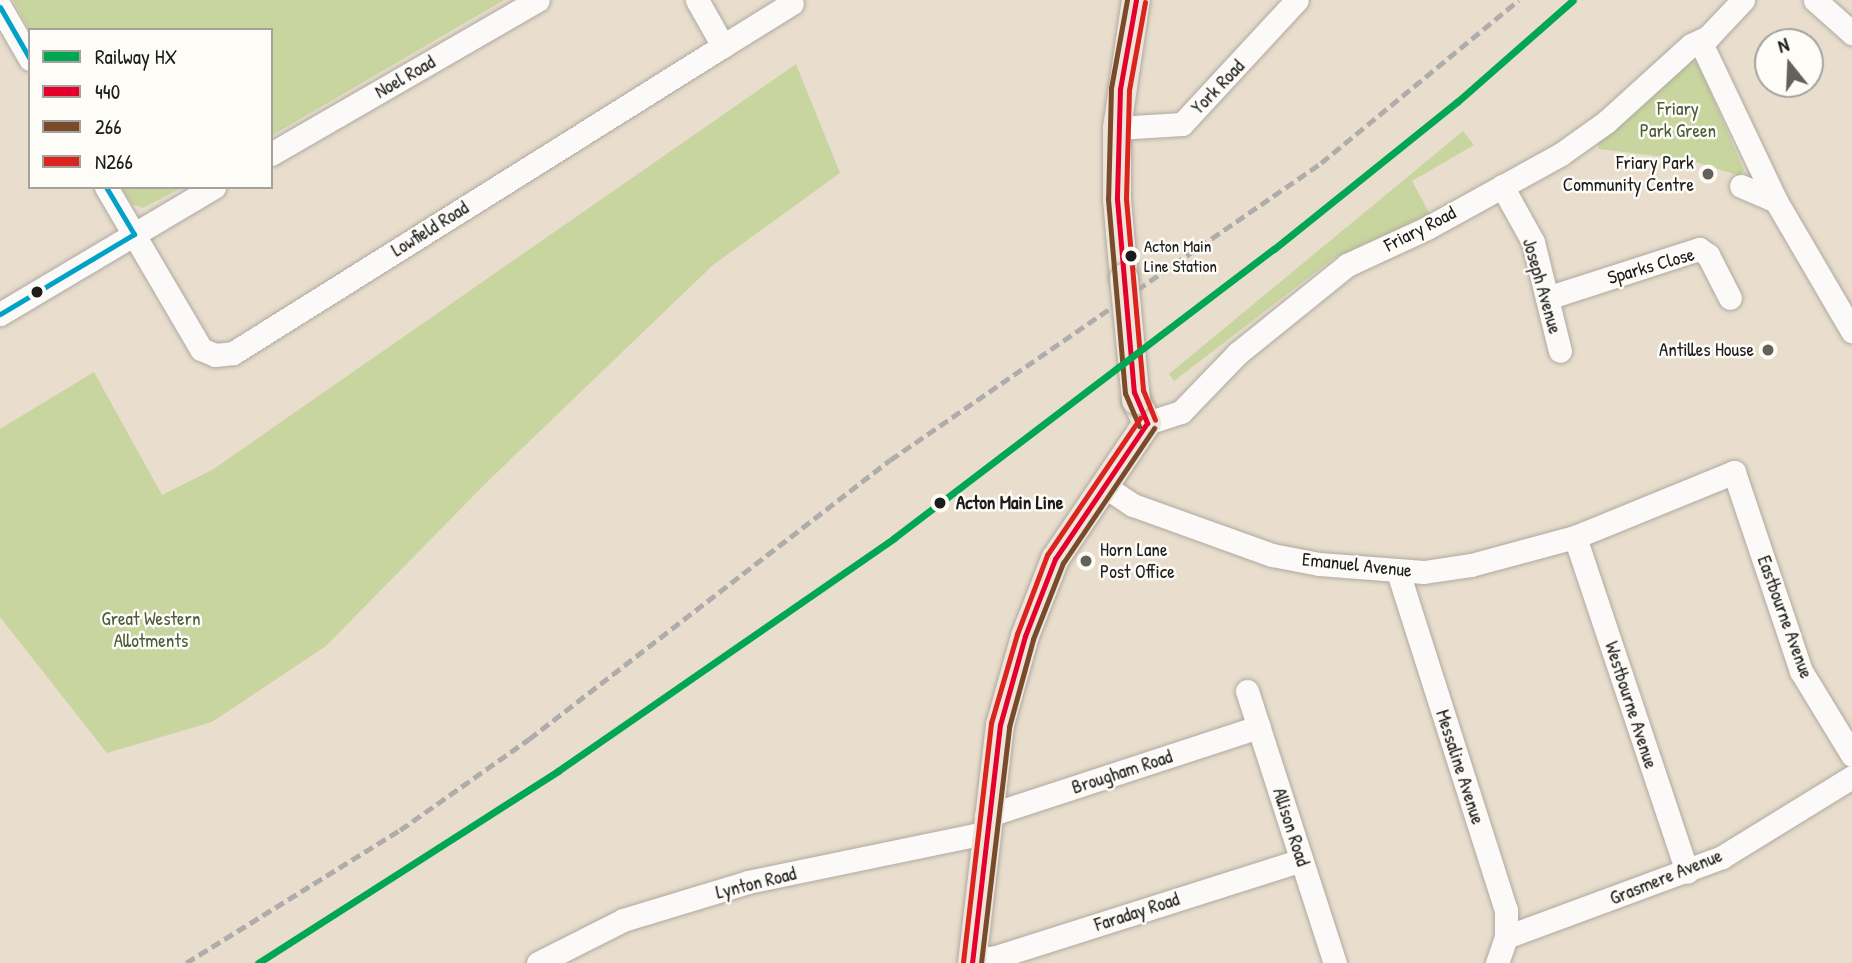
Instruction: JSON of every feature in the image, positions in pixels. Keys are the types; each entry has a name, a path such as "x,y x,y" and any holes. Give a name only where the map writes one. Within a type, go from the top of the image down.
{"main road":[{"path":"972,962 985,825 1000,725 1025,636 1055,559 1103,485 1141,412 1117,199 1117,128 1136,0"}],"street":[{"name":"Noel Road","path":"273,153 538,0"},
{"path":"696,0 723,46 792,3"},
{"name":"York Road","path":"1117,128 1182,124 1297,0"},
{"name":"Friary Road","path":"1141,412 1181,412 1244,347 1347,265 1502,186 1597,129 1692,45 1701,43 1743,0"},
{"path":"1815,0 1852,33"},
{"path":"0,7 28,56"},
{"path":"1701,43 1776,201 1852,331"},
{"name":"Lowfield Road","path":"134,234 201,349 215,355 233,353 723,46"},
{"name":"Joseph Avenue","path":"1502,186 1533,242 1560,351"},
{"path":"1741,186 1776,201"},
{"path":"107,189 134,234"},
{"path":"0,314 211,189"},
{"name":"Sparks Close","path":"1547,298 1699,249 1708,255 1730,298"},
{"name":"Emanuel Avenue","path":"1103,485 1133,506 1272,555 1398,572 1471,565 1575,537 1734,472"},
{"name":"Eastbourne Avenue","path":"1734,472 1801,671 1852,755"},
{"name":"Westbourne Avenue","path":"1575,537 1687,872"},
{"name":"Messaline Avenue","path":"1398,572 1506,910 1506,937 1497,963"},
{"name":"Allison Road","path":"1247,691 1335,963"},
{"name":"Brougham Road","path":"985,825 1259,727"},
{"name":"Grasmere Avenue","path":"1506,937 1722,857 1852,777"},
{"name":"Lynton Road","path":"538,963 623,919 748,882 985,825"},
{"name":"Faraday Road","path":"972,962 996,957 1301,860"}],"green space":[{"path":"13,0 504,0 273,135 273,28 29,28"},
{"name":"Friary Park Green","path":"1690,59 1698,64 1744,170 1740,176 1689,160 1599,149 1598,141"},
{"name":"Great Western Allotments","path":"796,64 840,173 713,265 487,482 326,646 212,722 107,753 0,617 0,429 94,372 162,495 212,470"},
{"path":"1463,131 1474,145 1412,181 1430,214 1334,258 1174,381 1169,374"},
{"path":"122,189 179,189 143,208 132,204"}],"railway":[{"path":"186,963 400,830 529,739 890,460 1321,163 1519,0"}],"rail line":[{"name":"HX","path":"258,963 558,771 894,538 1274,249 1457,102 1573,0"}],"transit line":[{"name":"266","path":"1127,0 1111,88 1108,199 1125,393 1139,426"},
{"name":"440","path":"1136,0 1120,89 1117,199 1134,392 1147,423"},
{"name":"N266","path":"1145,2 1129,90 1126,199 1143,390 1155,420"},
{"path":"0,7 28,56"},
{"path":"107,189 134,234"},
{"path":"0,314 134,234"},
{"name":"N266","path":"963,962 991,723 1017,634 1047,555 1140,418"},
{"name":"440","path":"972,963 1000,725 1025,636 1055,559 1147,423"},
{"name":"266","path":"981,963 1009,727 1033,639 1063,563 1154,428"}],"place":[{"name":"Friary Park Community Centre","path":"1708,174"},
{"name":"Acton Main Line Station","path":"1131,256"},
{"name":"Antilles House","path":"1768,350"},
{"name":"Acton Main Line","path":"940,503"},
{"name":"Horn Lane Post Office","path":"1086,561"}]}
